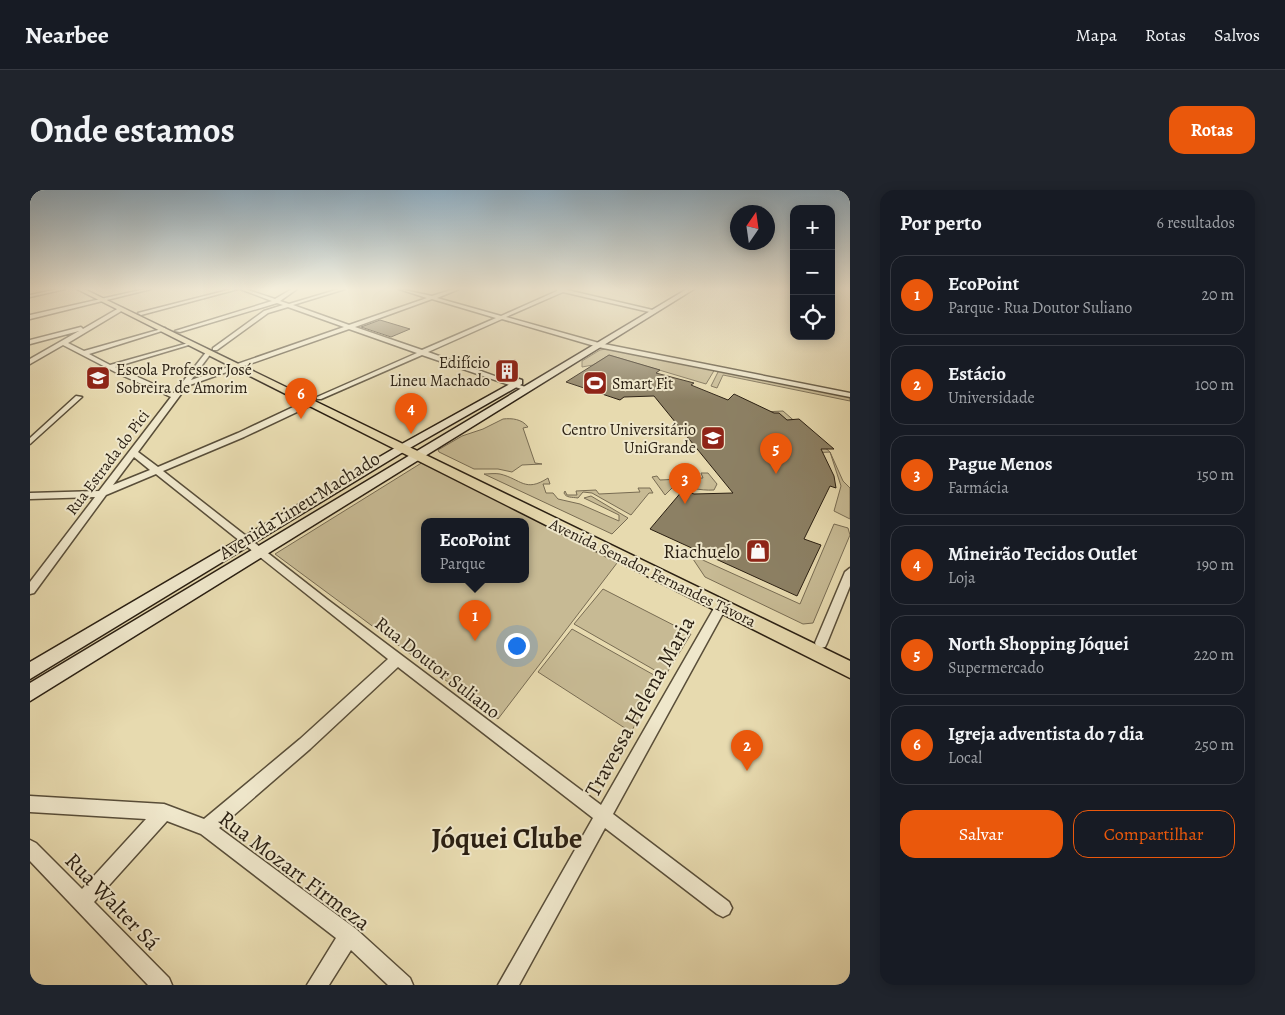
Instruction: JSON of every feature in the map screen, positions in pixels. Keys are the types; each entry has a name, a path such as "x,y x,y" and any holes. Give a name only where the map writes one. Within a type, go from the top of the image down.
{"main road":[{"name":"Avenida Senador Fernandes Távora","path":"157,326 212,350"},
{"name":"Avenida Senador Fernandes Távora","path":"168,326 721,606 849,664"},
{"name":"Avenida Senador Fernandes Távora","path":"413,450 821,643 849,664"}],"street":[{"path":"30,342 92,326"},
{"path":"30,362 92,326"},
{"path":"178,331 194,326"},
{"name":"Rua Estrada do Pici","path":"30,590 175,396 212,350 246,326"},
{"path":"30,496 101,494 158,471 484,326"},
{"path":"536,326 596,341 850,395"},
{"name":"Avenida Lineu Machado","path":"30,693 260,553 413,450 514,385 621,326"},
{"path":"184,385 351,327 526,389"},
{"path":"84,352 163,329"},
{"path":"596,341 850,390"},
{"name":"Avenida Lineu Machado","path":"30,671 246,543 526,389 596,341"},
{"path":"109,367 190,342"},
{"path":"64,343 109,367 175,396"},
{"path":"30,442 78,397"},
{"name":"Rua Doutor Suliano","path":"133,452 246,543 723,908"},
{"path":"821,643 850,572"},
{"name":"Travessa Helena Maria","path":"508,985 721,606"},
{"path":"206,828 305,744 397,659"},
{"name":"Rua Mozart Firmeza","path":"30,804 164,812 206,828 349,936 403,985"},
{"path":"82,902 164,812"},
{"name":"Rua Walter Sá","path":"30,849 162,985"},
{"path":"317,985 349,936"}],"shaded area":[{"path":"606,349 715,369 706,384 609,355 593,365 582,367 582,361 600,350"},
{"path":"719,370 850,396 850,401 723,375 717,388 711,386"},
{"path":"783,411 830,452 810,453 763,412"},
{"path":"503,419 517,420 523,422 528,427 523,428 535,463 542,464 522,465 512,472 498,469 474,469 438,450 462,436 483,429"},
{"path":"830,452 843,481 850,488 850,519 834,511 841,486"},
{"path":"423,462 617,563 498,719 275,554"},
{"path":"701,473 708,473 717,484 714,490 673,487 665,495 652,477 657,476 660,480 703,478"},
{"path":"484,474 500,474 528,485 548,478 550,484 543,484 546,493 553,493 558,499 580,504 619,521 619,515 584,498 591,496 628,518 612,534"},
{"path":"638,488 650,488 653,493 649,493 631,515 592,493 583,492 578,498 568,497 564,493 565,491 567,495 577,495 576,491 596,490 599,494 640,492"},
{"path":"834,524 848,528 850,535 813,623 803,624 705,577 693,559 685,552 800,604"},
{"path":"603,589 691,634 665,676 574,624"},
{"path":"572,629 661,679 631,732 538,672"}],"building":[{"path":"400,326 410,329 391,337 361,327"},
{"path":"609,355 660,370 656,373 694,383 691,385 728,400 734,394 774,413 779,413 787,420 799,419 834,449 821,449 834,476 836,488 830,486 804,539 821,545 797,596 650,529 683,490 694,494 733,493 654,396 624,397 620,400 566,382"}],"place":[{"name":"Edifício Lineu Machado","path":"507,371"},
{"name":"Escola Professor José Sobreira de Amorim","path":"98,378"},
{"name":"Smart Fit","path":"595,383"},
{"name":"Igreja adventista do 7 dia","path":"301,419"},
{"name":"Mineirão Tecidos Outlet","path":"411,434"},
{"name":"Centro Universitário UniGrande","path":"713,438"},
{"name":"North Shopping Jóquei","path":"776,474"},
{"name":"Pague Menos","path":"685,504"},
{"name":"Riachuelo","path":"758,551"},
{"name":"EcoPoint","path":"475,641"},
{"name":"Estácio","path":"747,771"}],"district":[{"name":"Jóquei Clube","path":"507,838"}]}
